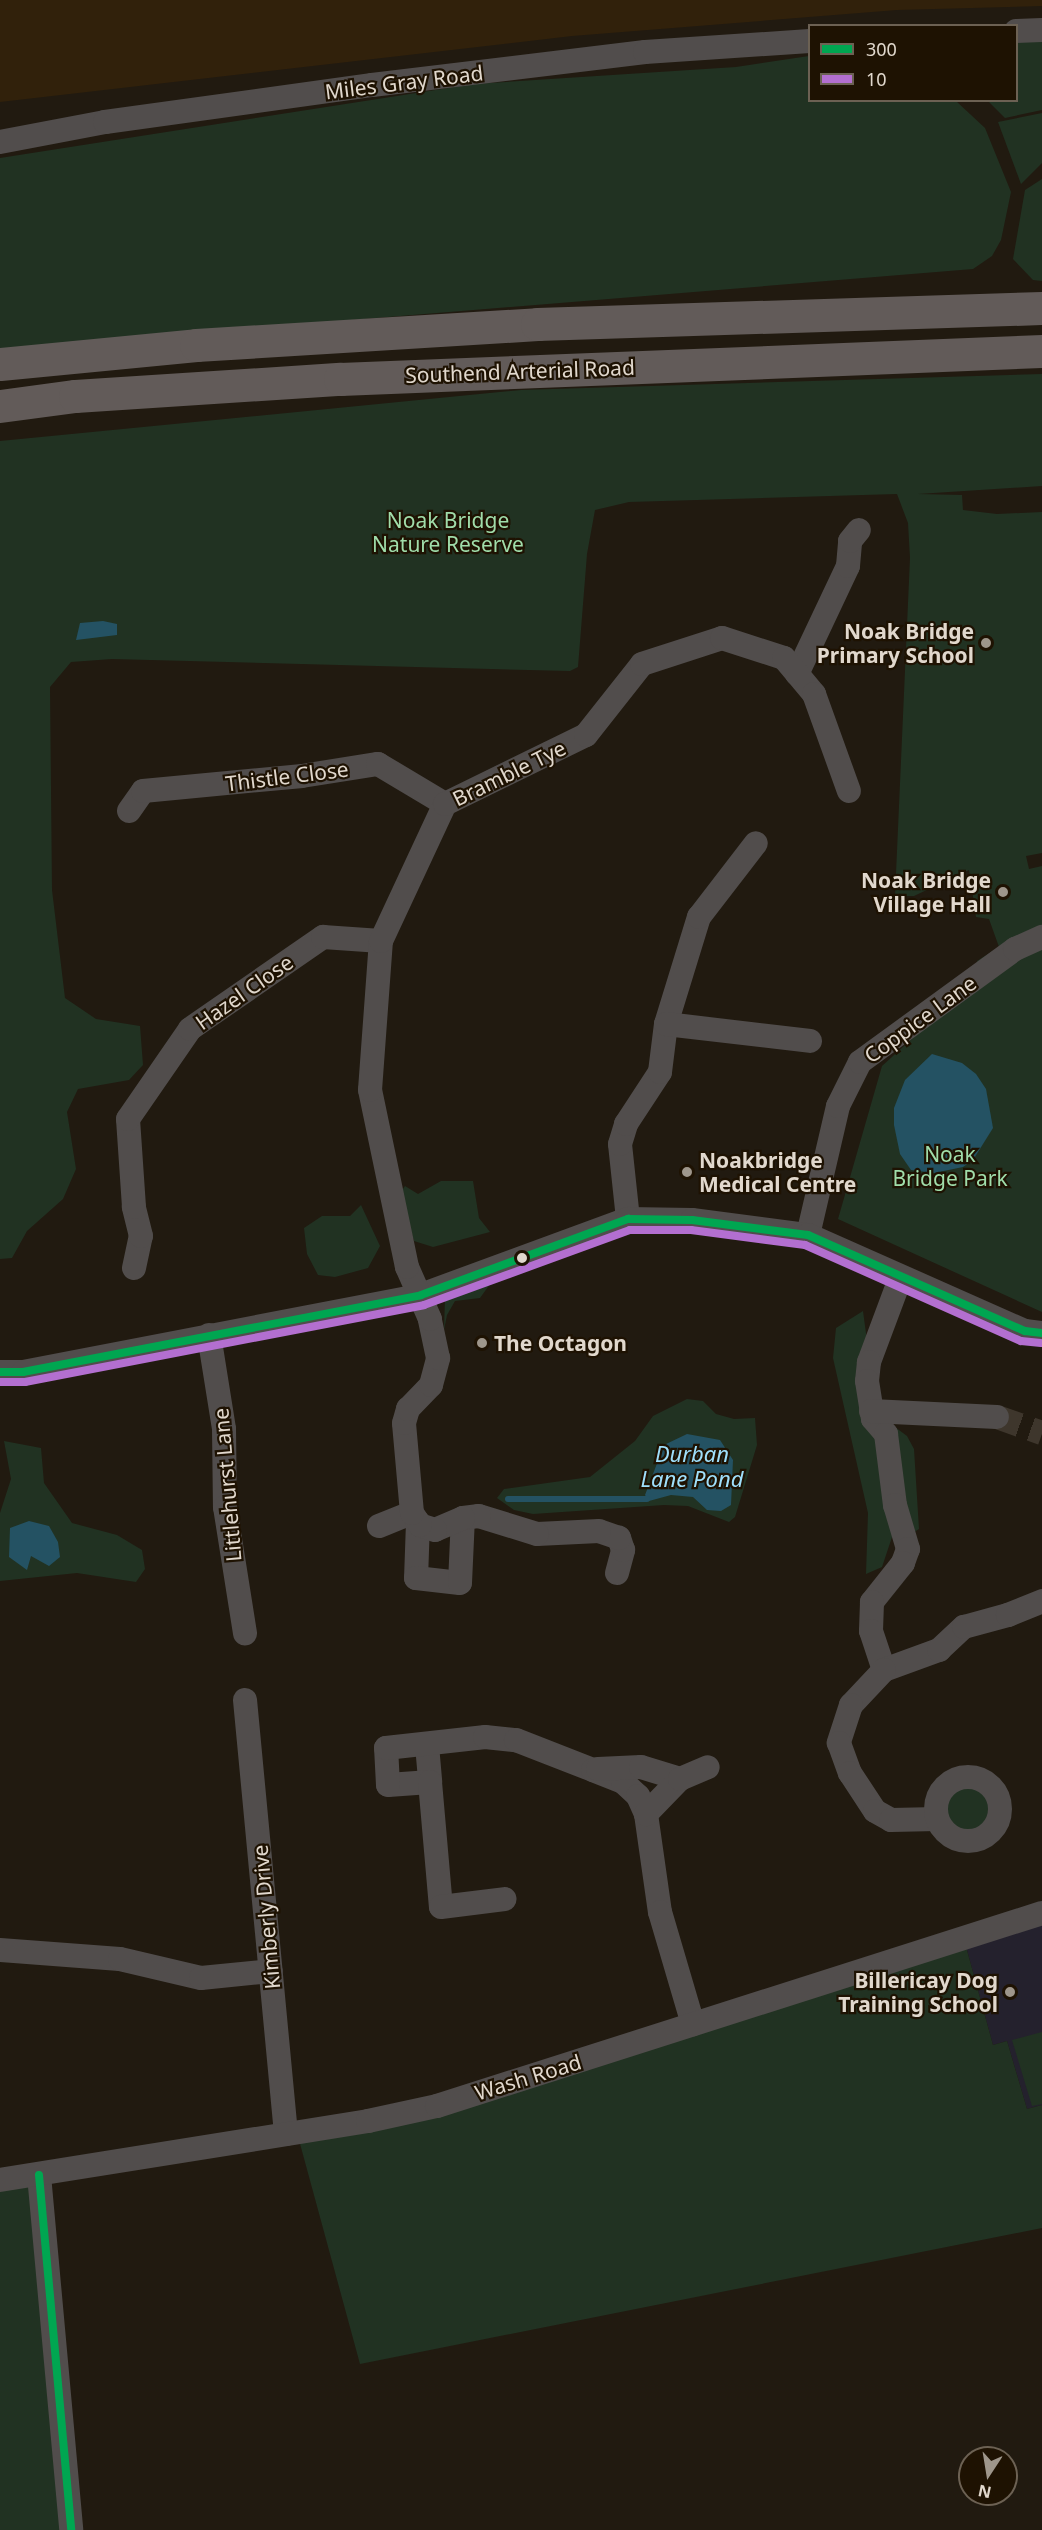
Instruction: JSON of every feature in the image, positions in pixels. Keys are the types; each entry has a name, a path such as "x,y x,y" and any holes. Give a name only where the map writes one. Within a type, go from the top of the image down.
{"highway":[{"name":"Southend Arterial Road","path":"0,364 196,345 537,324 1042,308"},
{"name":"Southend Arterial Road","path":"0,406 163,389 340,379 1042,351"}],"street":[{"path":"1018,31 1042,30"},
{"name":"Miles Gray Road","path":"0,142 105,122 372,85 645,52 808,41"},
{"path":"797,674 848,566 850,541 859,530"},
{"name":"Bramble Tye","path":"463,1518 460,1583 416,1578 415,1517 404,1423 408,1409 431,1384 438,1358 421,1295 407,1268 370,1090 381,941 445,804 586,735 642,664 722,638 784,658 814,694 849,791"},
{"name":"Thistle Close","path":"129,811 143,791 302,776 378,764 445,804"},
{"path":"628,1219 620,1144 626,1124 660,1072 666,1024 699,917 756,843"},
{"name":"Hazel Close","path":"134,1268 141,1236 134,1207 128,1119 190,1029 323,937 381,941"},
{"name":"Coppice Lane","path":"808,1235 838,1106 860,1062 1015,949 1042,937"},
{"path":"666,1024 810,1041"},
{"path":"0,1372 23,1372 421,1295 628,1219 692,1220 808,1235 900,1278 1024,1331 1042,1334"},
{"path":"884,1670 871,1631 872,1602 903,1563 908,1549 895,1506 886,1434 873,1419 867,1381 869,1362 900,1278"},
{"name":"Littlehurst Lane","path":"209,1335 224,1429 225,1507 245,1634"},
{"path":"871,1411 997,1417"},
{"path":"379,1526 415,1517 435,1530 463,1518 479,1516 537,1534 574,1530 619,1538 623,1550 617,1573"},
{"path":"937,1819 891,1820 875,1811 850,1773 839,1743 851,1705 884,1670 939,1650 964,1627 1008,1615 1042,1601"},
{"name":"Kimberly Drive","path":"245,1700 286,2134"},
{"path":"430,1782 388,1785 386,1748 485,1737 516,1740 623,1782 638,1796 646,1814 660,1912 693,2024"},
{"path":"427,1745 441,1907 506,1899"},
{"path":"593,1770 641,1767 680,1779"},
{"path":"646,1814 680,1779 708,1767"},
{"name":"Wash Road","path":"0,2180 286,2134 437,2106 1042,1913"},
{"path":"0,1950 120,1959 152,1978 201,1978 271,1971"},
{"path":"39,2175 71,2530"}],"shaded area":[{"path":"0,0 1042,0 1042,6 897,10 572,36 0,102"},
{"name":"Billericay Dog Training School","path":"1042,1921 1042,2105 1027,2109 1007,2041 993,2045 965,1943"}],"green space":[{"path":"1042,40 1042,110 1005,118 989,102 1018,102 1018,41"},
{"path":"808,56 808,102 957,102 985,128 1011,192 1001,240 992,256 973,269 0,349 0,158 474,84 736,67"},
{"path":"1042,113 1042,163 1021,184 998,122"},
{"path":"1042,179 1042,281 1033,280 1013,259 1025,190"},
{"name":"Noak Bridge Nature Reserve","path":"1042,374 1042,486 918,494 962,495 963,510 997,514 1042,512 1042,853 1026,856 1029,869 1042,866 1042,1312 838,1219 882,1066 980,977 977,961 999,947 989,919 976,917 969,870 914,896 895,896 910,558 908,523 897,494 629,502 595,510 587,554 578,667 570,671 112,659 71,662 50,687 52,890 65,998 96,1019 140,1026 143,1065 129,1080 78,1089 67,1112 76,1169 63,1199 27,1231 12,1258 0,1259 0,441 521,390"},
{"path":"441,1181 473,1181 479,1218 490,1232 433,1247 414,1241 400,1193 405,1186 418,1194"},
{"path":"361,1205 380,1246 368,1268 335,1277 318,1275 307,1254 304,1228 322,1216 350,1216"},
{"path":"493,1280 480,1298 455,1301 447,1315 444,1330 445,1298"},
{"path":"863,1311 893,1534 882,1567 866,1574 868,1513 833,1358 836,1328"},
{"path":"687,1399 703,1401 716,1414 734,1419 755,1418 757,1445 735,1517 729,1522 688,1506 664,1505 533,1514 514,1510 497,1498 504,1489 590,1477 635,1441 653,1416"},
{"path":"895,1427 907,1436 914,1449 919,1529 911,1534"},
{"path":"4,1441 41,1448 44,1483 72,1523 117,1535 142,1550 145,1569 136,1582 77,1573 0,1581 0,1513 11,1479"},
{"path":"968,1777 991,1786 1000,1809 991,1832 968,1841 945,1832 936,1809 945,1786"},
{"path":"965,1943 993,2045 1007,2041 1027,2109 1042,2105 1042,2228 360,2364 299,2140"},
{"path":"1042,2032 1042,2104 1032,2106 1012,2040"},
{"path":"39,2175 72,2530 0,2530 0,2180"}],"water":[{"path":"103,621 117,624 117,635 76,640 80,623"},
{"path":"932,1054 962,1063 976,1074 986,1089 993,1128 973,1160 963,1167 934,1173 911,1170 900,1154 894,1125 894,1108 905,1080"},
{"name":"Durban Lane Pond","path":"687,1434 720,1440 733,1460 731,1505 721,1511 707,1510 693,1497 671,1495 649,1501 645,1495 664,1445"},
{"path":"29,1521 49,1526 58,1542 60,1557 49,1566 31,1556 27,1570 9,1557 10,1528"}],"waterway":[{"path":"508,1499 647,1499"}],"tunnel":[{"path":"997,1417 1042,1433"}],"transit line":[{"name":"300","path":"0,1372 23,1372 421,1295 628,1219 692,1220 808,1235 1025,1331 1042,1333"},
{"name":"10","path":"0,1382 25,1382 424,1305 630,1230 691,1230 805,1245 1021,1341 1041,1343"},
{"name":"300","path":"39,2175 71,2530"}],"place":[{"name":"Noak Bridge Primary School","path":"986,643"},
{"name":"Noak Bridge Village Hall","path":"1003,892"},
{"name":"Noakbridge Medical Centre","path":"687,1172"},
{"name":"The Octagon","path":"482,1343"},
{"name":"Billericay Dog Training School","path":"1010,1992"}],"park label":[{"name":"Noak Bridge Park","path":"950,1166"}]}
